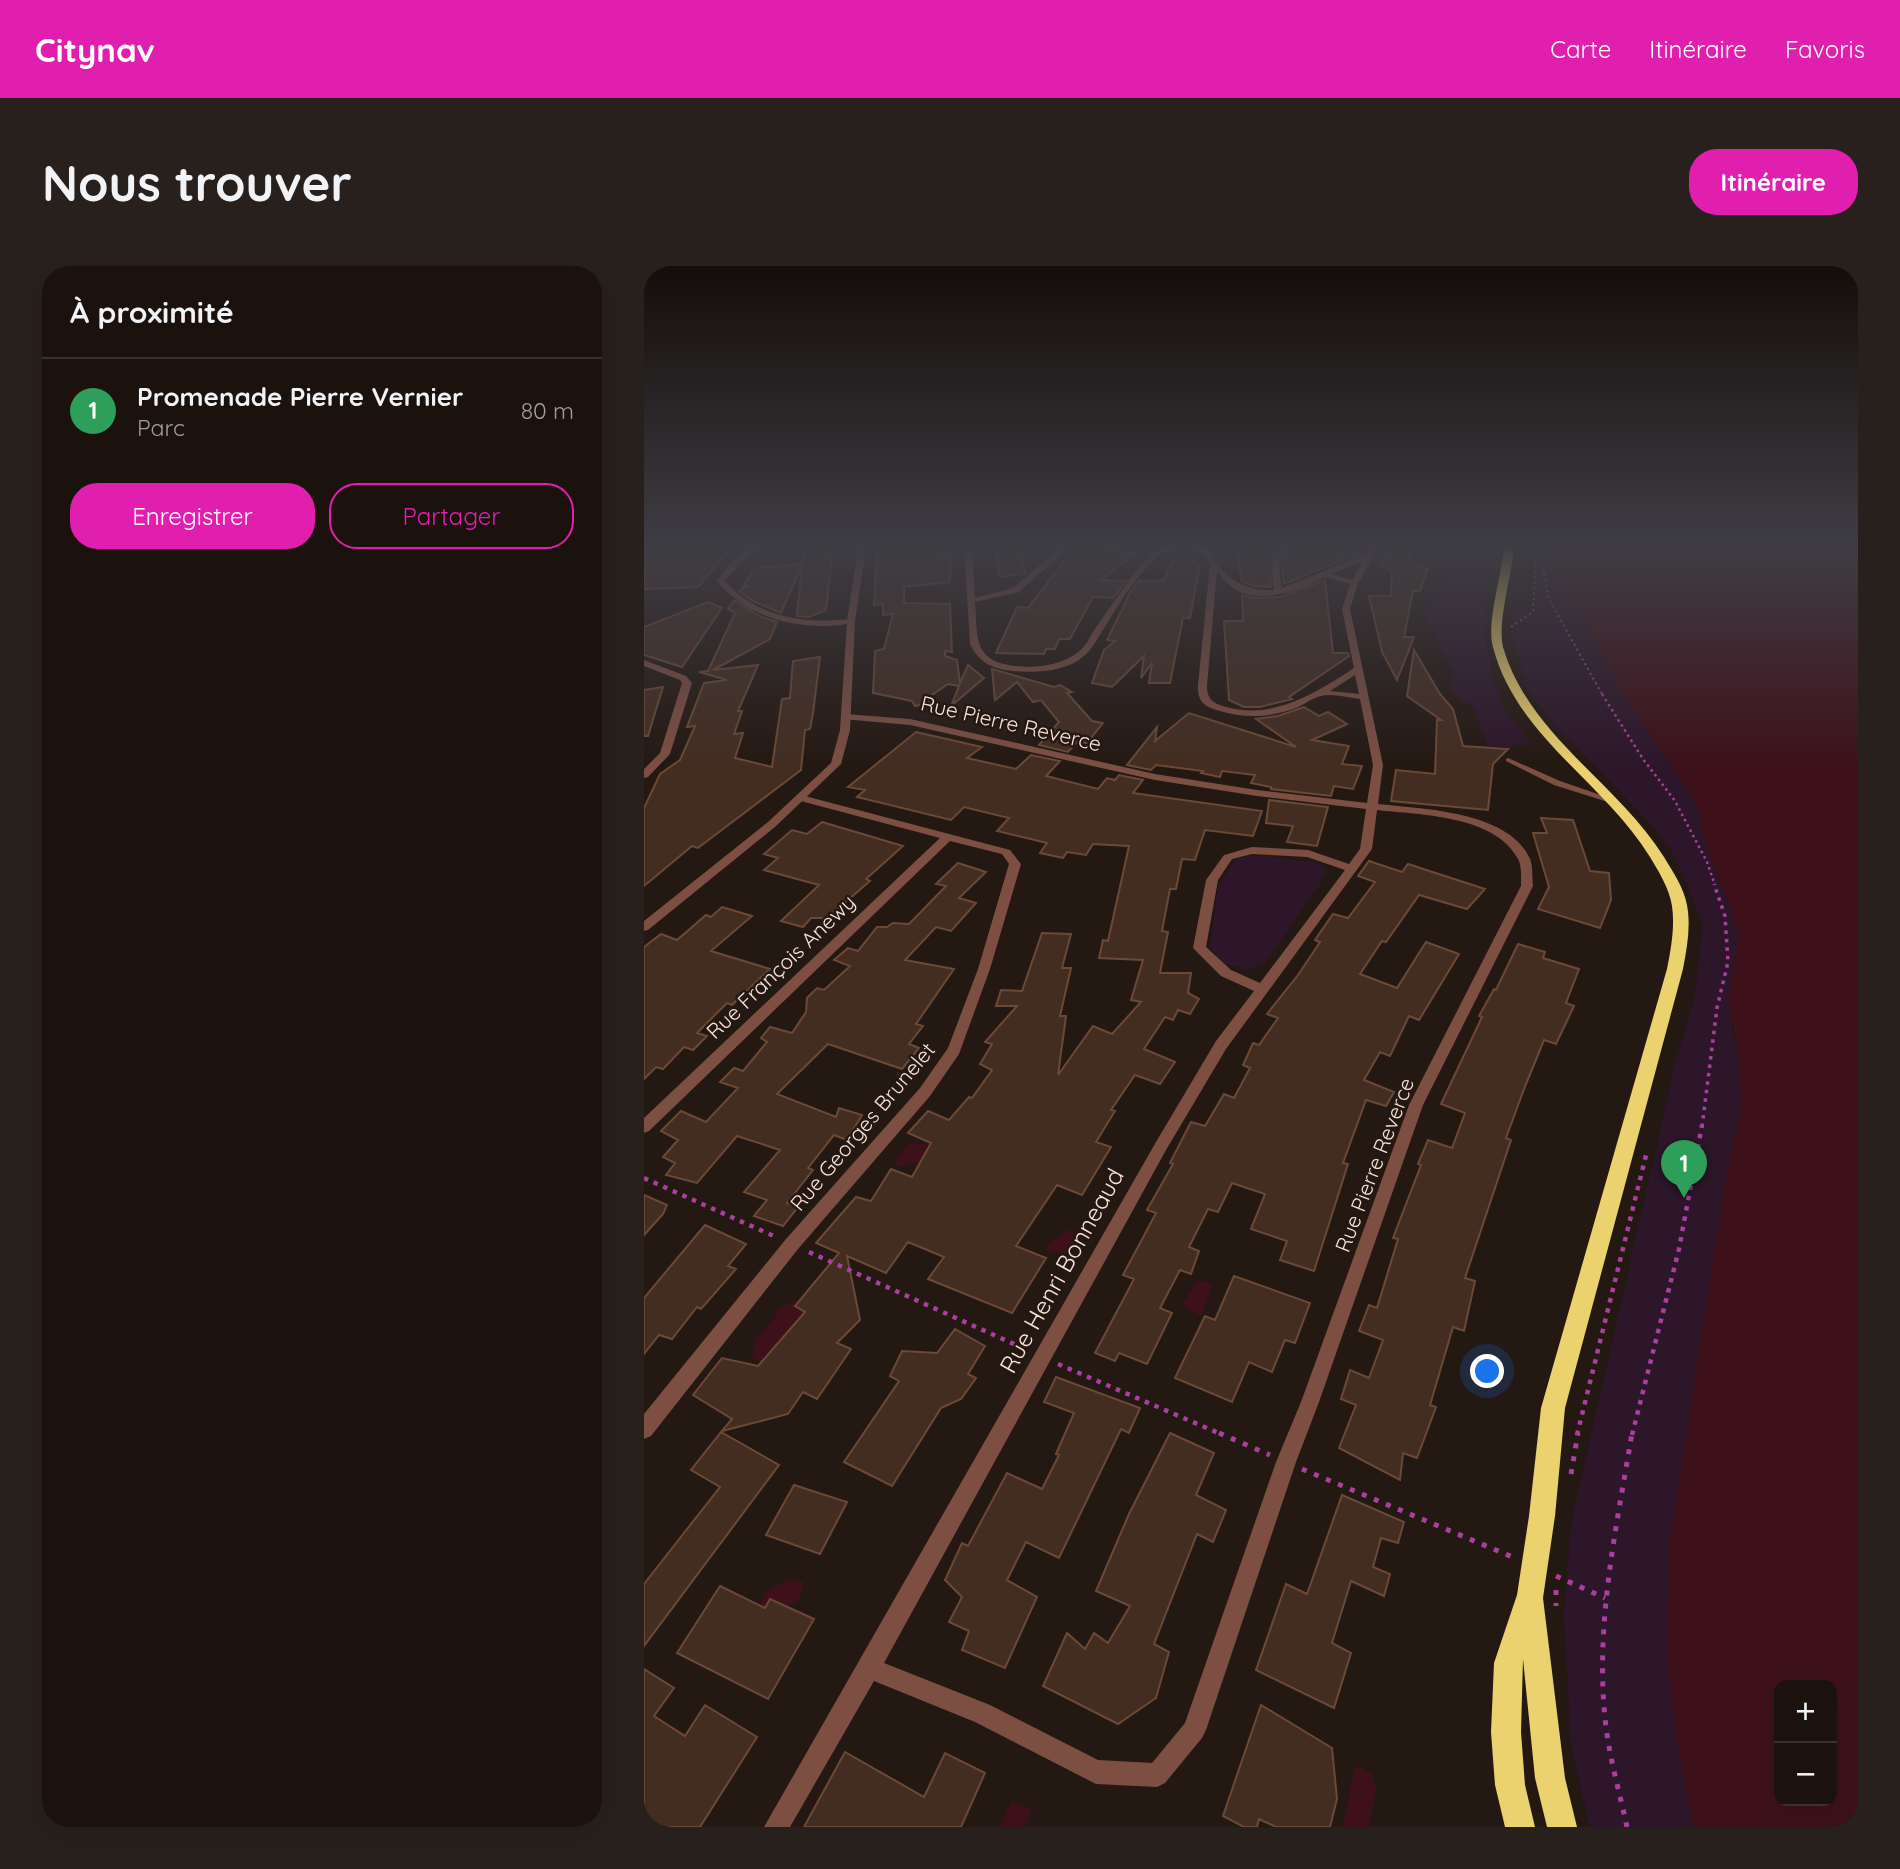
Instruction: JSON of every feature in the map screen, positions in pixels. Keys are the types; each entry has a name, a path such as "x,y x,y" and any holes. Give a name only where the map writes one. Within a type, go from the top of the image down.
{"main road":[{"path":"1498,620 1495,631 1508,678 1520,700 1547,735 1614,802 1646,839 1670,880 1680,908 1681,936 1675,969 1553,1408 1542,1516 1530,1595 1508,1663 1506,1732 1509,1772 1520,1827"},
{"path":"1530,1595 1550,1778 1562,1827"}],"street":[{"path":"644,927 801,799 836,764 845,730 851,621 788,620"},
{"path":"972,620 974,644 979,656 989,663 1031,670 1047,668 1081,655 1104,620"},
{"path":"1215,620 1209,640 1202,689 1204,699 1210,705 1234,714 1252,714 1289,707 1322,693 1357,670"},
{"name":"Rue Henri Bonneaud","path":"776,1827 869,1668 1041,1356 1221,1045 1366,849 1378,765 1348,620"},
{"path":"644,663 683,678 687,683 665,754 644,775"},
{"path":"1322,693 1363,697"},
{"name":"Rue Pierre Reverce","path":"845,717 910,722 1154,777 1257,793 1474,820 1508,841 1525,860 1527,886 1416,1105 1286,1462 1194,1730 1157,1775 1096,1772 982,1713 869,1668"},
{"name":"Rue Georges Brunelet","path":"644,1429 792,1244 925,1092 954,1050 984,970 1014,864 1006,852 801,799"},
{"name":"Rue François Anewy","path":"644,1127 947,838"},
{"path":"1262,989 1226,973 1199,948 1212,880 1228,857 1252,850 1308,854 1351,868"}],"lane":[{"path":"1508,760 1557,783 1614,802"}],"path":[{"path":"1507,630 1522,620"},
{"path":"1561,620 1583,662 1643,759 1675,802 1707,863 1724,916 1728,962 1717,1008 1700,1143 1679,1249 1635,1418 1605,1598 1603,1626 1606,1727 1627,1827"},
{"path":"644,1178 1041,1356 1534,1566"},
{"path":"1556,1576 1605,1598"}],"shaded area":[{"path":"1428,620 1485,620 1487,650 1497,689 1505,708 1531,743 1513,748 1488,746 1472,705 1452,694 1448,684 1454,676"},
{"path":"1512,620 1582,620 1632,708 1698,807 1709,856 1730,905 1739,940 1732,1029 1739,1058 1742,1106 1725,1183 1670,1542 1667,1658 1678,1748 1694,1827 1590,1827 1571,1745 1564,1616 1571,1524 1674,1069 1695,996 1703,924 1675,857 1655,828 1555,726 1528,691 1511,633"},
{"path":"1582,620 1858,620 1858,1827 1694,1827 1678,1748 1667,1658 1670,1542 1725,1183 1742,1106 1739,1058 1728,997 1739,940 1730,905 1709,856 1698,807 1632,708"},
{"path":"1257,855 1320,863 1327,874 1265,963 1247,969 1222,963 1210,947 1218,887 1236,858"},
{"path":"908,1144 932,1144 921,1162 901,1166 893,1164"},
{"path":"1083,1230 1082,1242 1063,1254 1048,1252 1047,1244 1065,1231"},
{"path":"1197,1280 1213,1285 1201,1316 1182,1306"},
{"path":"794,1301 811,1304 818,1319 764,1365 752,1357 756,1341 778,1309"},
{"path":"792,1579 804,1582 799,1601 766,1616 759,1608 766,1591"},
{"path":"1356,1765 1371,1773 1376,1788 1369,1827 1342,1827"},
{"path":"1011,1802 1032,1808 1025,1827 1000,1827"}],"building":[{"path":"662,620 714,620 682,667 644,655 644,627"},
{"path":"732,620 777,622 770,639 713,670 758,665 738,711 742,711 734,734 743,733 735,758 772,767 782,699 790,698 793,661 820,657 810,729 805,730 801,770 698,848 692,846 644,886 644,808 660,774 680,760 695,726 687,727 704,683 727,680 699,672 708,671"},
{"path":"891,620 951,620 952,652 945,651 945,656 957,660 960,683 968,665 984,678 951,706 959,686 948,684 929,697 929,703 915,706 912,701 873,693 875,651 884,649"},
{"path":"1011,620 1080,620 1070,639 1059,639 1055,649 1046,649 1044,654 996,653"},
{"path":"1117,620 1183,620 1170,683 1149,683 1152,663 1141,678 1144,656 1112,687 1092,683 1104,650 1115,641 1107,640"},
{"path":"1329,620 1333,653 1348,653 1349,656 1289,697 1292,699 1260,707 1244,707 1229,700 1224,621"},
{"path":"1375,620 1407,620 1404,637 1414,637 1397,680 1382,652"},
{"path":"1414,650 1440,694 1453,709 1463,746 1508,749 1493,764 1488,810 1391,801 1396,770 1435,774 1437,720 1441,720 1407,696"},
{"path":"992,669 1054,687 1060,685 1072,692 1067,693 1092,721 1103,723 1087,743 1077,742 1068,752 1039,745 1059,722 1041,700 1033,702 1017,682 995,700"},
{"path":"663,687 648,736 644,736 644,690"},
{"path":"1304,707 1319,716 1328,712 1347,724 1312,740 1349,746 1342,764 1362,766 1353,789 1334,786 1331,796 1271,789 1251,783 1255,775 1222,771 1220,777 1201,773 1203,771 1156,765 1151,770 1127,765 1157,727 1155,741 1189,713 1296,747 1256,719 1278,716"},
{"path":"916,732 982,747 967,758 1016,769 1031,755 1060,761 1046,776 1098,789 1107,778 1115,780 1119,775 1143,780 1133,793 1262,811 1253,836 1205,830 1195,860 1182,859 1176,889 1170,889 1162,931 1168,932 1160,973 1191,973 1188,993 1199,999 1190,1014 1178,1010 1173,1020 1165,1017 1144,1049 1175,1062 1160,1084 1135,1075 1111,1110 1115,1111 1096,1142 1111,1147 1082,1195 1057,1185 1016,1246 1046,1258 1012,1313 928,1279 944,1257 908,1242 886,1273 847,1256 860,1320 837,1343 851,1349 817,1399 803,1392 788,1414 722,1431 732,1419 693,1395 722,1358 758,1366 805,1312 795,1306 839,1253 816,1243 856,1197 871,1201 891,1169 912,1177 931,1143 908,1133 928,1111 949,1120 969,1097 972,1098 992,1070 980,1064 992,1044 985,1042 1017,1006 996,1006 1001,990 1022,991 1042,933 1071,934 1062,968 1071,968 1060,1016 1066,1016 1058,1075 1093,1026 1112,1034 1141,1002 1131,1000 1143,960 1099,958 1103,940 1108,941 1129,846 1093,844 1086,855 1067,852 1063,858 1040,853 1047,843 997,831 1009,818 964,807 951,820 857,797 865,790 848,787"},
{"path":"1269,800 1328,807 1317,846 1287,842 1293,826 1266,823"},
{"path":"1541,818 1573,820 1590,871 1609,873 1611,900 1600,928 1538,909 1549,887 1533,833 1547,833"},
{"path":"822,822 903,846 866,879 870,881 827,918 811,918 803,927 781,921 819,885 764,870 778,858 764,854 792,830 807,834"},
{"path":"1369,861 1402,872 1408,864 1485,889 1467,909 1419,895 1386,942 1382,941 1360,974 1397,988 1426,942 1459,954 1419,1020 1409,1016 1390,1056 1380,1052 1364,1080 1394,1092 1386,1106 1366,1100 1343,1163 1348,1164 1314,1271 1280,1260 1287,1241 1251,1229 1265,1194 1232,1183 1218,1212 1208,1209 1189,1247 1199,1251 1191,1274 1180,1270 1160,1308 1172,1313 1147,1364 1119,1353 1115,1361 1095,1353 1134,1279 1123,1275 1156,1213 1147,1210 1173,1164 1170,1163 1191,1122 1205,1126 1224,1094 1234,1098 1250,1068 1243,1065 1253,1043 1259,1045 1278,1018 1267,1014 1320,942 1315,940 1333,914 1348,918 1375,882 1358,876"},
{"path":"958,863 986,872 959,898 976,903 951,931 936,927 905,960 954,969 916,1024 923,1026 909,1044 919,1048 902,1069 828,1044 777,1094 836,1117 839,1108 862,1115 847,1140 834,1135 808,1168 813,1170 787,1203 798,1207 783,1226 754,1216 767,1200 744,1192 780,1150 737,1136 697,1183 666,1175 675,1163 663,1157 678,1140 661,1131 681,1111 706,1122 738,1088 720,1082 734,1068 743,1071 767,1042 761,1038 770,1027 792,1033 806,1012 807,998 817,988 824,990 850,966 834,960 848,948 858,951 877,927 887,927 893,923 909,924 946,886 936,884"},
{"path":"722,907 752,916 711,951 770,969 732,1005 727,1003 697,1033 707,1036 693,1050 684,1047 663,1069 656,1067 644,1079 644,947 661,934 677,940 706,915 711,917"},
{"path":"1518,944 1545,952 1543,958 1579,969 1566,1003 1574,1006 1556,1044 1544,1040 1506,1138 1511,1140 1465,1278 1475,1281 1464,1331 1453,1327 1430,1405 1436,1407 1417,1458 1403,1453 1400,1480 1339,1448 1356,1405 1341,1399 1350,1370 1369,1378 1383,1340 1359,1331 1369,1305 1377,1308 1398,1239 1393,1238 1428,1140 1452,1148 1465,1113 1441,1104 1482,1017 1479,1016 1494,989 1496,990"},
{"path":"644,1195 667,1205 663,1214 644,1235"},
{"path":"705,1225 746,1244 728,1266 736,1269 701,1309 697,1307 672,1339 659,1335 644,1354 644,1298"},
{"path":"1234,1276 1310,1303 1295,1343 1285,1340 1272,1372 1249,1362 1232,1402 1175,1378 1205,1316 1215,1320"},
{"path":"955,1329 985,1346 968,1374 976,1378 961,1399 941,1408 892,1486 844,1462 899,1381 890,1376 902,1351 937,1353"},
{"path":"1056,1377 1140,1408 1129,1433 1121,1429 1059,1558 1026,1542 1007,1580 1037,1597 1005,1668 962,1650 969,1631 949,1622 962,1597 945,1580 962,1543 968,1546 1007,1473 1042,1489 1059,1455 1056,1454 1074,1413 1044,1402"},
{"path":"721,1432 779,1465 644,1646 644,1584 720,1487 691,1470"},
{"path":"1170,1433 1214,1453 1196,1495 1226,1510 1213,1542 1197,1534 1154,1644 1169,1652 1156,1698 1118,1724 1043,1686 1067,1633 1085,1649 1094,1633 1108,1643 1130,1606 1096,1591 1129,1514"},
{"path":"794,1485 847,1502 820,1554 766,1535"},
{"path":"1342,1495 1404,1522 1398,1543 1381,1538 1373,1567 1390,1574 1384,1596 1351,1581 1332,1643 1351,1653 1334,1708 1256,1670 1286,1584 1307,1594"},
{"path":"720,1586 765,1608 770,1599 814,1619 768,1699 677,1653"},
{"path":"644,1669 674,1688 654,1716 685,1736 705,1705 757,1737 700,1827 661,1827 644,1815"},
{"path":"1261,1705 1332,1748 1337,1799 1330,1827 1276,1827 1259,1819 1257,1827 1244,1827 1223,1816"},
{"path":"845,1752 924,1797 945,1753 985,1773 961,1827 804,1827"}],"place":[{"name":"Promenade Pierre Vernier","path":"1684,1198"}]}
